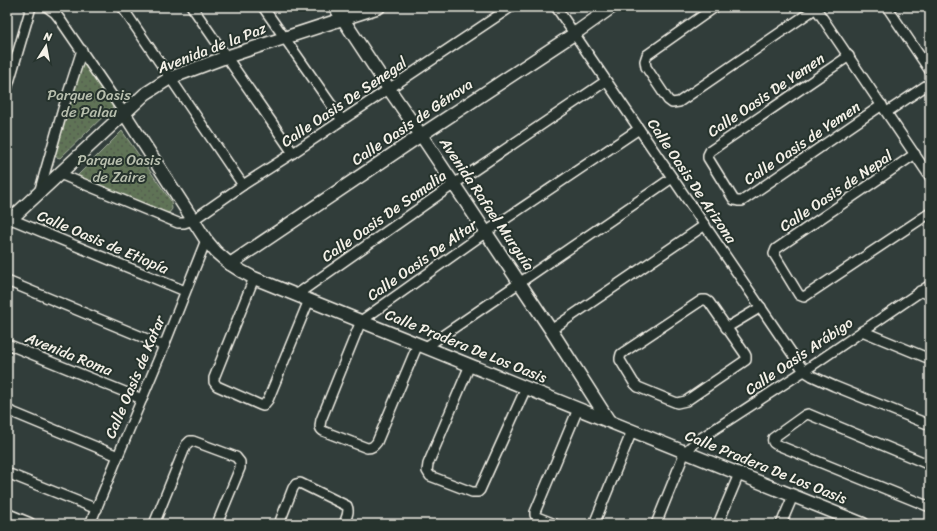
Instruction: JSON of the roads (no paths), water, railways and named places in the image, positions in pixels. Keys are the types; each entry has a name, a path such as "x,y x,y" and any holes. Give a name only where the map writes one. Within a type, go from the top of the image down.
{"street":[{"path":"7,89 31,7"},
{"path":"47,7 59,18 124,113"},
{"path":"122,7 243,185"},
{"path":"192,7 292,153"},
{"path":"263,7 342,120"},
{"name":"Avenida Rafael Murguía","path":"335,7 520,282 609,421"},
{"name":"Avenida de la Paz","path":"9,220 145,94 170,78 226,57 379,7"},
{"name":"Calle Oasis De Senegal","path":"193,220 243,185 511,7"},
{"name":"Calle Oasis De Arizona","path":"556,7 804,371"},
{"name":"Calle Oasis de Génova","path":"230,264 612,7"},
{"path":"715,7 648,55 645,61 646,67 668,100 672,102 679,102 816,8 930,177"},
{"path":"887,7 930,71"},
{"path":"39,193 63,109 82,50"},
{"name":"Calle Oasis De Yemen","path":"738,202 734,200 708,158 710,151 849,56"},
{"name":"Calle Oasis De Somalia","path":"296,294 606,81"},
{"name":"Calle Oasis de Yemen","path":"738,202 742,201 885,109 930,83"},
{"name":"Calle Pradera De Los Oasis","path":"124,113 206,240 216,252 241,271 254,278 793,496 847,521 863,524"},
{"name":"Calle Oasis De Altar","path":"361,321 486,232 639,129"},
{"name":"Calle Oasis de Nepal","path":"915,154 776,249 774,252 799,295 802,297 806,296 930,213"},
{"path":"59,174 178,223 193,220"},
{"path":"361,321 321,420 320,426 323,431 367,448 371,448 377,442 422,346 520,282 672,178"},
{"name":"Calle Oasis de Etiopía","path":"9,220 185,292"},
{"path":"551,330 705,225"},
{"name":"Calle Oasis de Katar","path":"90,524 206,240"},
{"path":"254,278 214,378 214,382 217,386 262,406 265,405 268,400 309,300"},
{"path":"7,281 164,346"},
{"name":"Calle Oasis Arábigo","path":"685,452 698,440 804,371 930,285"},
{"path":"920,291 930,295"},
{"path":"704,300 709,302 726,328 745,354 746,360 686,401 677,403 638,387 634,383 620,358 621,354 704,300"},
{"path":"726,328 760,307"},
{"path":"862,331 930,359"},
{"name":"Avenida Roma","path":"7,344 142,399"},
{"path":"470,365 428,464 427,471 430,476 472,492 478,492 526,388"},
{"path":"804,371 834,386 930,425"},
{"path":"556,524 537,517 535,512 578,408"},
{"path":"7,410 118,456"},
{"path":"930,465 808,414 773,440 775,444 930,507"},
{"path":"594,524 632,431"},
{"path":"154,524 186,445 190,441 236,457 240,462 240,468 217,524"},
{"path":"656,524 685,452"},
{"path":"7,473 96,509"},
{"path":"718,524 739,474"},
{"path":"279,524 296,484 300,484 347,506 349,512 344,524"},
{"path":"781,524 793,496"},
{"path":"7,515 29,524"}],"park label":[{"name":"Parque Oasis de Palau","path":"89,104"},
{"name":"Parque Oasis de Zaire","path":"119,168"}]}
